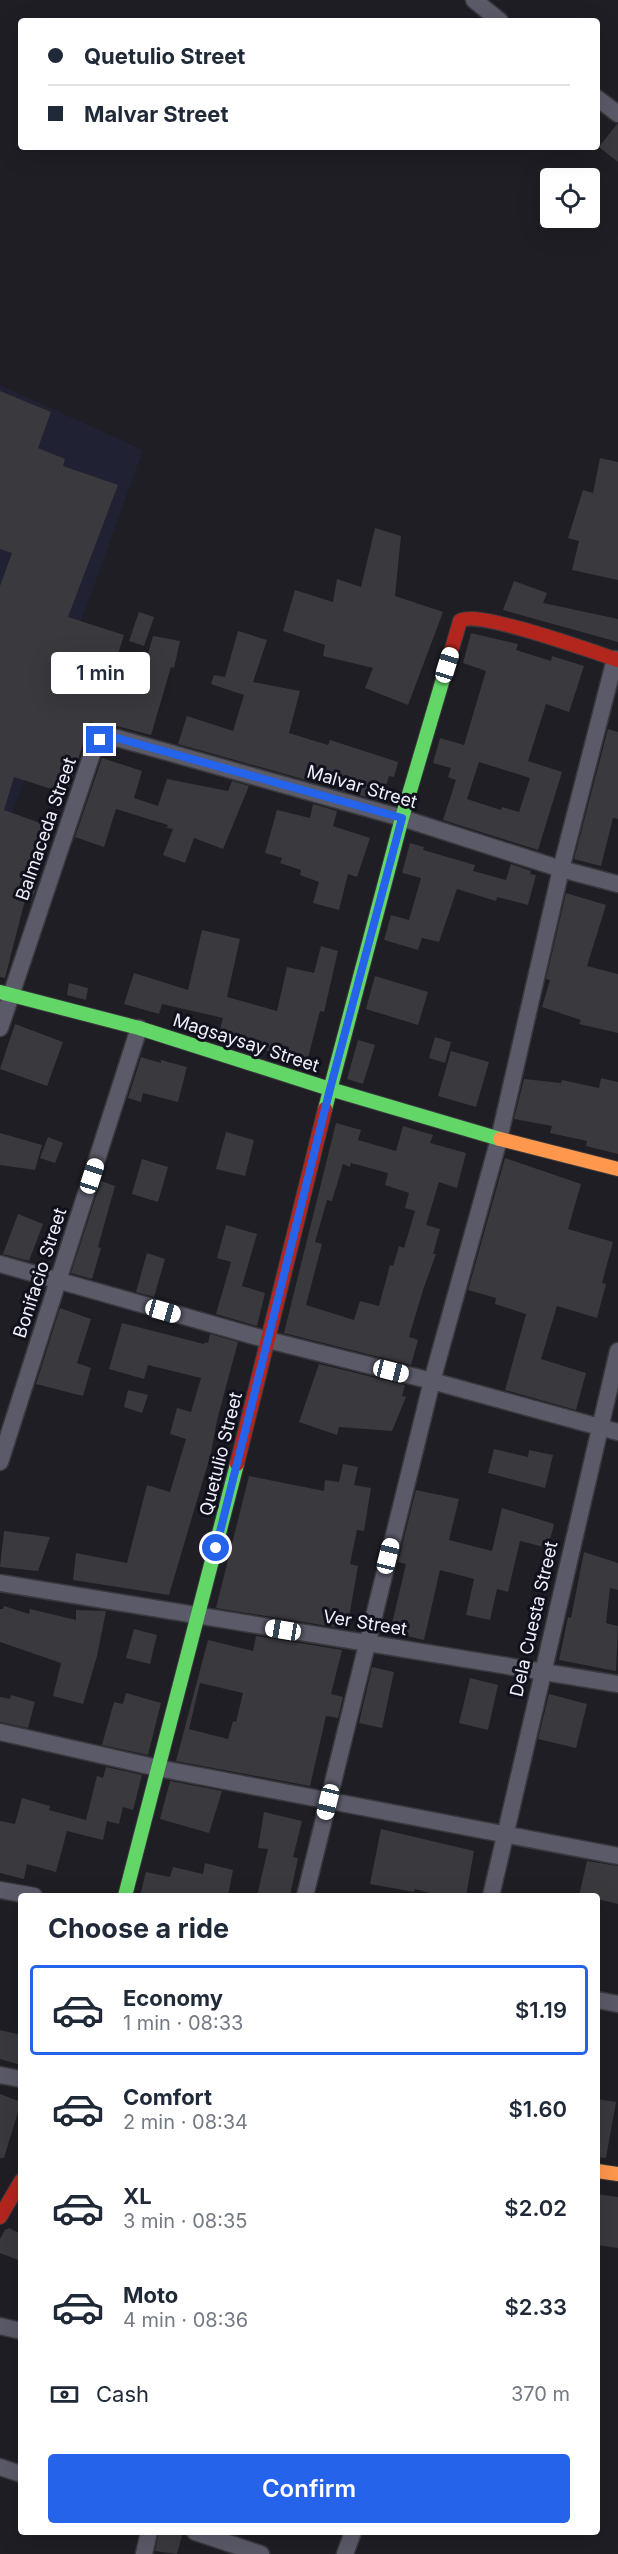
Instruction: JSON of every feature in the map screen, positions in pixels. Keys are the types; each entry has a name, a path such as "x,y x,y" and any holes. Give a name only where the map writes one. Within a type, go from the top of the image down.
{"street":[{"path":"474,0 496,18"},
{"path":"600,100 618,114"},
{"name":"Quetulio Street","path":"126,1893 199,1617 330,1089 402,818 460,621 464,618 475,618 521,629 616,660"},
{"path":"306,1893 432,1381 499,1139 561,869 616,660"},
{"name":"Malvar Street","path":"95,745 100,740 117,738 402,818 561,869 618,884"},
{"name":"Balmaceda Street","path":"0,1028 5,994 95,745"},
{"name":"Magsaysay Street","path":"5,994 139,1028 330,1089 499,1139 618,1170"},
{"name":"Bonifacio Street","path":"0,1462 139,1028"},
{"path":"0,1264 268,1340 432,1381 618,1432"},
{"name":"Dela Cuesta Street","path":"492,1893 618,1351"},
{"name":"Ver Street","path":"0,1583 618,1684"},
{"path":"0,1732 158,1768 618,1856"},
{"path":"0,1890 18,1893"},
{"path":"600,2001 618,2004"},
{"path":"0,2075 18,2078"},
{"path":"600,2171 618,2174"},
{"path":"7,2206 18,2186"},
{"path":"0,2326 18,2330"},
{"path":"0,2467 18,2473"},
{"path":"144,2554 148,2535"},
{"path":"204,2535 261,2554"},
{"path":"345,2554 352,2535"}],"shaded area":[{"path":"0,385 143,450 0,847"}],"building":[{"path":"617,124 618,124 618,162 600,146"},
{"path":"0,391 51,412 38,448 65,459 63,466 118,485 68,617 124,635 108,686 137,693 153,636 180,641 174,668 171,667 151,735 90,722 67,794 14,777 4,810 54,828 34,883 37,884 31,902 25,900 5,978 0,977 0,586 12,553 0,549"},
{"path":"600,458 618,462 618,580 572,570 579,541 568,538 583,490 593,493"},
{"path":"375,528 401,536 395,596 443,612 408,705 365,688 373,668 323,656 325,645 283,631 295,590 333,602 337,579 361,587"},
{"path":"514,581 547,593 543,603 618,619 618,642 503,610"},
{"path":"139,612 154,617 144,646 129,641"},
{"path":"238,631 267,640 253,682 300,691 289,733 328,745 330,740 398,762 394,777 389,776 381,801 178,744 187,716 233,731 244,695 211,684 214,675 225,677"},
{"path":"471,633 518,644 516,650 551,661 552,656 584,666 569,712 546,704 528,761 562,772 538,850 443,820 456,780 448,777 451,768 433,763 440,738 464,745 486,671 463,663","holes":["479,762 530,778 519,812 502,807 501,810 467,799"]},
{"path":"608,729 618,732 618,819 613,818 601,866 574,859"},
{"path":"102,758 142,771 134,798 158,806 167,779 228,791 232,781 249,786 223,849 194,838 185,863 163,855 173,829 167,828 168,825 116,809 104,847 75,837"},
{"path":"313,804 337,811 333,826 370,838 357,877 348,874 339,910 313,903 319,882 300,875 301,870 280,863 282,858 265,853 277,810 310,818"},
{"path":"410,843 424,847 423,850 475,865 473,871 506,880 511,864 531,871 530,874 536,875 528,905 497,897 496,901 457,889 439,942 422,938 418,950 384,940 391,915 409,920 421,878 402,873"},
{"path":"566,893 606,905 587,966 618,974 618,1033 579,1024 581,1020 542,1007 550,980 546,979"},
{"path":"202,930 240,939 227,997 277,1011 287,967 314,973 321,946 338,951 324,1012 320,1011 307,1062 218,1037 223,1018 162,1004 159,1014 124,1004 134,973 188,990"},
{"path":"375,976 428,992 418,1025 366,1009"},
{"path":"69,983 88,988 86,1000 67,995"},
{"path":"15,1024 63,1042 47,1086 0,1069"},
{"path":"435,1037 451,1042 445,1063 429,1058"},
{"path":"358,1040 375,1045 363,1084 347,1079"},
{"path":"451,1051 489,1062 476,1107 438,1096"},
{"path":"141,1057 187,1067 178,1102 143,1093 141,1102 128,1098"},
{"path":"601,1078 618,1082 618,1154 586,1146 587,1141 550,1133 552,1126 514,1119 524,1079 561,1083 562,1080 599,1088"},
{"path":"336,1123 361,1130 358,1140 396,1151 403,1126 433,1135 430,1143 466,1153 457,1188 439,1182 426,1225 440,1229 433,1254 436,1254 409,1337 418,1340 411,1365 284,1333","holes":["351,1163 388,1173 385,1185 409,1193 405,1208 415,1211 404,1248 399,1246 393,1266 390,1265 379,1306 360,1301 354,1320 306,1305 322,1244 315,1242 327,1200 332,1201 343,1164 350,1167"]},
{"path":"226,1132 254,1140 245,1176 216,1169"},
{"path":"0,1133 42,1145 35,1170 0,1165"},
{"path":"48,1137 63,1143 55,1163 40,1158"},
{"path":"505,1158 581,1184 568,1229 613,1242 602,1283 606,1284 597,1318 557,1306 541,1359 586,1373 576,1410 505,1390 526,1314 495,1304 496,1298 468,1290"},
{"path":"142,1159 168,1167 158,1202 132,1194"},
{"path":"101,1181 115,1186 98,1247 101,1248 92,1279 71,1273"},
{"path":"18,1214 43,1224 29,1261 3,1254"},
{"path":"226,1225 257,1234 242,1286 265,1293 257,1326 216,1314 231,1262 217,1258"},
{"path":"147,1253 165,1259 154,1297 136,1292"},
{"path":"60,1308 91,1319 77,1363 91,1368 83,1396 36,1384"},
{"path":"122,1323 204,1344 208,1343 210,1334 238,1342 217,1420 211,1453 169,1595 73,1580 76,1553 127,1563 147,1485 170,1492 186,1439 170,1434 177,1408 191,1412 201,1378 148,1365 144,1379 109,1369"},
{"path":"319,1364 405,1385 402,1396 406,1397 392,1431 339,1427 337,1435 299,1422"},
{"path":"128,1390 148,1395 142,1413 124,1407"},
{"path":"494,1449 528,1457 529,1450 553,1455 545,1488 488,1473"},
{"path":"343,1464 358,1467 354,1485 371,1488 364,1531 357,1530 350,1564 358,1566 347,1629 216,1608 249,1476 324,1491 325,1480 339,1482"},
{"path":"416,1490 459,1499 449,1540 492,1551 502,1508 554,1524 548,1548 520,1541 508,1592 497,1589 490,1620 466,1615 474,1579 440,1570 424,1640 390,1632 406,1564 398,1562"},
{"path":"4,1531 50,1537 38,1571 0,1567"},
{"path":"584,1552 618,1563 618,1590 610,1588 606,1623 618,1626 616,1671 559,1660 568,1617 571,1618"},
{"path":"4,1606 29,1614 30,1609 76,1620 76,1610 106,1611 97,1656 83,1704 53,1696 61,1663 0,1642 0,1609"},
{"path":"134,1629 157,1635 150,1664 126,1658"},
{"path":"256,1636 342,1650 331,1694 343,1697 338,1718 326,1716 310,1786 176,1761 208,1640 253,1651","holes":["200,1683 243,1693 236,1722 233,1721 228,1739 189,1729"]},
{"path":"372,1667 394,1672 382,1728 359,1723"},
{"path":"470,1678 498,1685 488,1730 459,1723"},
{"path":"126,1693 161,1703 148,1755 102,1745 114,1702 123,1704"},
{"path":"549,1694 587,1704 576,1748 538,1739"},
{"path":"11,1695 35,1702 28,1728 0,1722 0,1697 10,1699"},
{"path":"106,1767 142,1775 133,1810 123,1807 119,1824 107,1821 103,1840 67,1831 56,1872 27,1864 24,1879 0,1873 0,1821 15,1824 22,1798 50,1806 49,1810 86,1820 97,1776 103,1778"},
{"path":"170,1781 222,1791 209,1833 160,1819"},
{"path":"264,1812 302,1821 293,1857 298,1858 291,1893 258,1893 268,1849 258,1848"},
{"path":"381,1829 474,1851 467,1893 430,1893 415,1889 414,1892 370,1884"},
{"path":"587,1861 618,1866 618,1904 600,1900 600,1893 580,1893"},
{"path":"205,1863 233,1870 229,1893 141,1893 146,1872 170,1877 173,1867 203,1874"},
{"path":"0,2030 18,2034 18,2064 0,2059"},
{"path":"0,2094 18,2101 18,2112 4,2158 0,2158"},
{"path":"600,2099 616,2102 606,2158 600,2157"},
{"path":"600,2194 618,2197 618,2248 600,2245"},
{"path":"9,2228 18,2232 18,2260 0,2253 0,2239 5,2230"},
{"path":"158,2535 182,2535 177,2554 155,2551"}],"traffic: fast":[{"path":"325,1109 402,818 448,662"},
{"path":"0,992 139,1028 330,1089 500,1139"},
{"path":"126,1893 237,1464"}],"traffic: slow":[{"path":"500,1139 618,1169"},
{"path":"600,2171 618,2174"}],"traffic: jam":[{"path":"448,662 460,621 470,619 536,633 618,660"},
{"path":"237,1464 325,1109"},
{"path":"0,2217 18,2186"}],"route":[{"path":"100,740 117,738 402,818 330,1089 216,1548"}]}
